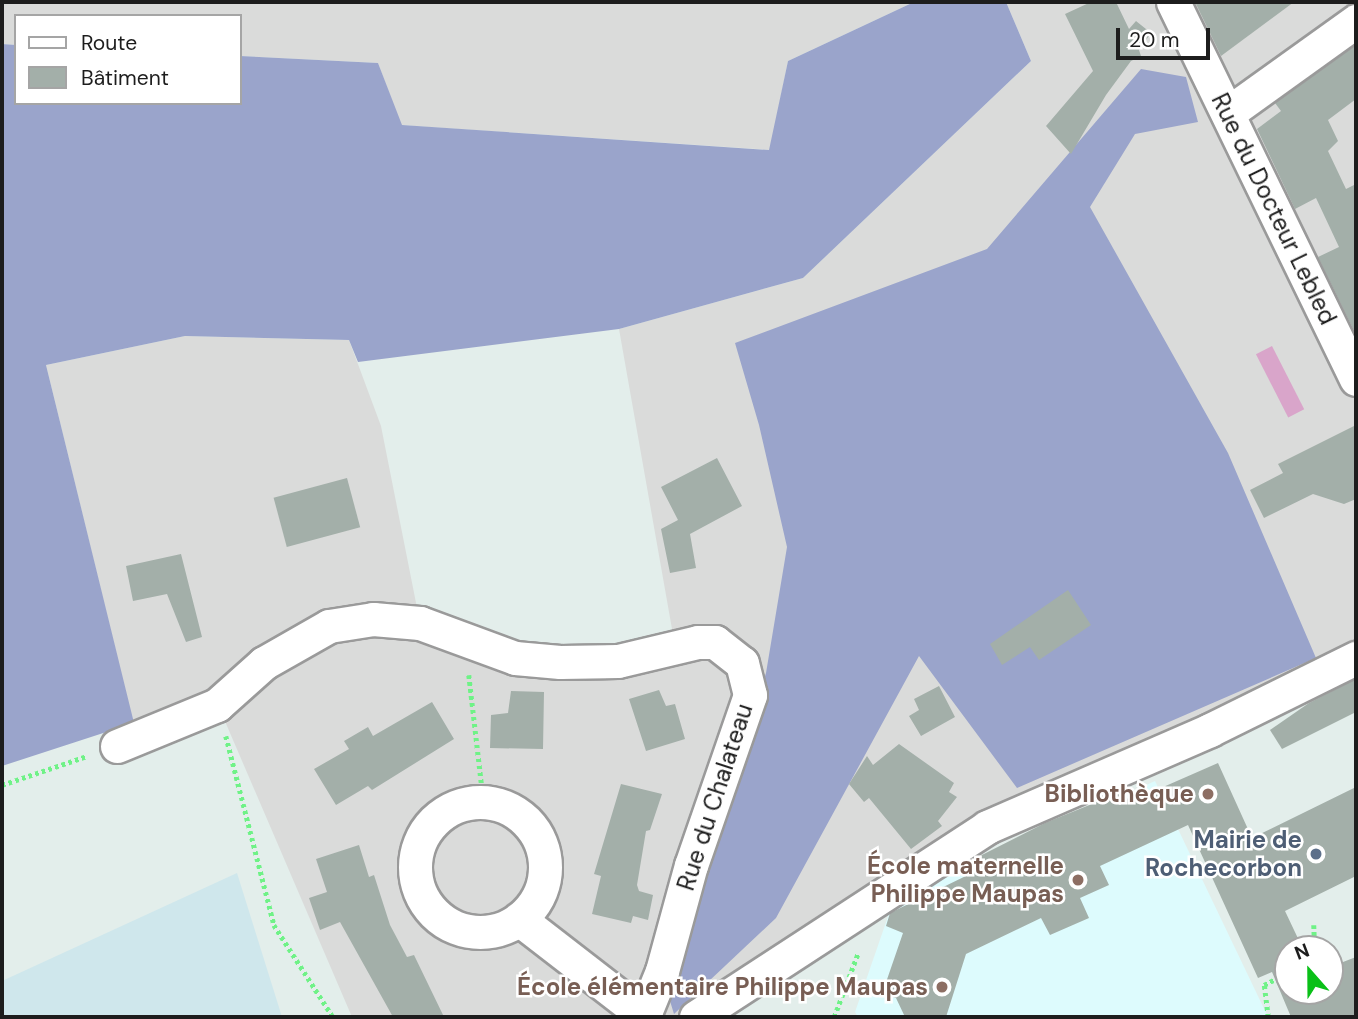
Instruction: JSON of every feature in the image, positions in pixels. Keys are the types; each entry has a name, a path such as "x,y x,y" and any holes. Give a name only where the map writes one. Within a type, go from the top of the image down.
{"street":[{"name":"Rue du Docteur Lebled","path":"1173,2 1356,379"},
{"path":"1228,113 1356,21"},
{"name":"Rue du Chalateau","path":"117,746 217,705 264,663 329,626 373,619 420,623 515,658 560,662 618,661 698,642 715,642 730,650 748,673 750,695 691,865 662,971 645,1016"},
{"path":"696,1017 987,827 1210,730 1356,658"},
{"path":"484,804 514,812 530,825 541,844 543,885 519,919 500,929 478,933 457,928 438,917 424,900 416,880 415,858 436,820 453,808 484,804"},
{"path":"519,919 645,1016"}],"path":[{"path":"465,640 484,804"},
{"path":"217,705 274,925 333,1017"},
{"path":"2,785 117,746"},
{"path":"1314,925 1314,935"},
{"path":"833,1017 858,953"},
{"path":"1268,1017 1264,985 1274,980"}],"shaded area":[{"path":"2,2 914,2 788,61 770,150 401,125 378,63 242,56 242,14 14,14 14,45 2,44"},
{"path":"914,2 1006,2 1031,61 803,278 619,329 358,362 349,340 185,336 46,365 134,723 2,766 2,44 14,45 14,105 242,105 242,56 378,63 402,125 769,150 788,61"},
{"path":"1006,2 1356,2 1356,658 1044,801 696,1017 352,1017 218,705 137,738 46,365 185,336 349,340 381,426 420,623 515,658 675,646 619,329 803,278 1031,61"},
{"path":"1141,69 1186,77 1198,122 1135,134 1090,207 1228,453 1316,658 1017,788 919,656 776,918 674,1014 666,988 766,673 787,547 759,425 735,343 987,249"},
{"path":"1272,346 1304,409 1288,417 1256,354"},
{"path":"1155,781 1268,1017 858,1017 855,1012 893,902"},
{"path":"237,873 282,1017 2,1017 2,981"}],"building":[{"path":"1091,2 1116,2 1129,29 1136,21 1151,33 1139,50 1141,56 1131,61 1106,95 1071,154 1046,126 1093,71 1065,14"},
{"path":"1195,2 1294,2 1221,56"},
{"path":"1356,45 1356,99 1328,120 1338,141 1328,151 1346,189 1356,184 1356,335 1318,257 1339,247 1316,198 1295,209 1257,129 1281,111 1275,103"},
{"path":"1356,425 1356,499 1344,504 1313,494 1264,518 1250,490 1283,473 1278,464"},
{"path":"717,458 742,506 690,534 696,568 670,573 661,529 678,520 661,487"},
{"path":"347,478 360,527 287,547 274,498"},
{"path":"181,554 202,637 186,642 167,594 133,601 126,566"},
{"path":"1068,590 1091,625 1039,660 1030,647 1002,665 990,644"},
{"path":"1356,679 1356,712 1282,749 1270,730 1309,703"},
{"path":"939,686 955,717 921,736 909,716 919,710 914,699"},
{"path":"659,690 666,706 675,704 685,739 646,751 629,699"},
{"path":"511,691 544,692 543,749 490,748 491,715 508,713"},
{"path":"432,702 454,739 372,790 368,786 336,805 314,769 349,749 344,741 368,727 373,736"},
{"path":"899,744 954,783 949,792 957,797 938,821 942,826 911,849 869,798 864,802 849,784 867,756 873,765"},
{"path":"1218,763 1252,838 1356,787 1356,876 1285,911 1296,935 1274,935 1274,977 1272,972 1258,978 1188,825 1100,866 1109,885 1080,898 1089,918 1050,935 1041,918 966,954 946,1017 905,1017 896,998 882,994 903,933 886,926 890,913 974,872 970,861 1045,823 1124,791 1129,802"},
{"path":"621,784 662,794 650,830 646,831 637,885 639,891 653,895 648,920 633,916 631,923 592,914 601,876 594,874"},
{"path":"359,845 369,877 374,875 390,925 407,957 414,955 444,1017 393,1017 340,922 320,930 309,898 327,892 316,859"},
{"path":"1356,957 1356,1017 1291,1017 1286,1005 1344,1005 1344,962"}],"place":[{"name":"Bibliothèque","path":"1208,794"},
{"name":"Mairie de Rochecorbon","path":"1316,854"},
{"name":"École maternelle Philippe Maupas","path":"1078,880"},
{"name":"École élémentaire Philippe Maupas","path":"942,987"}]}
